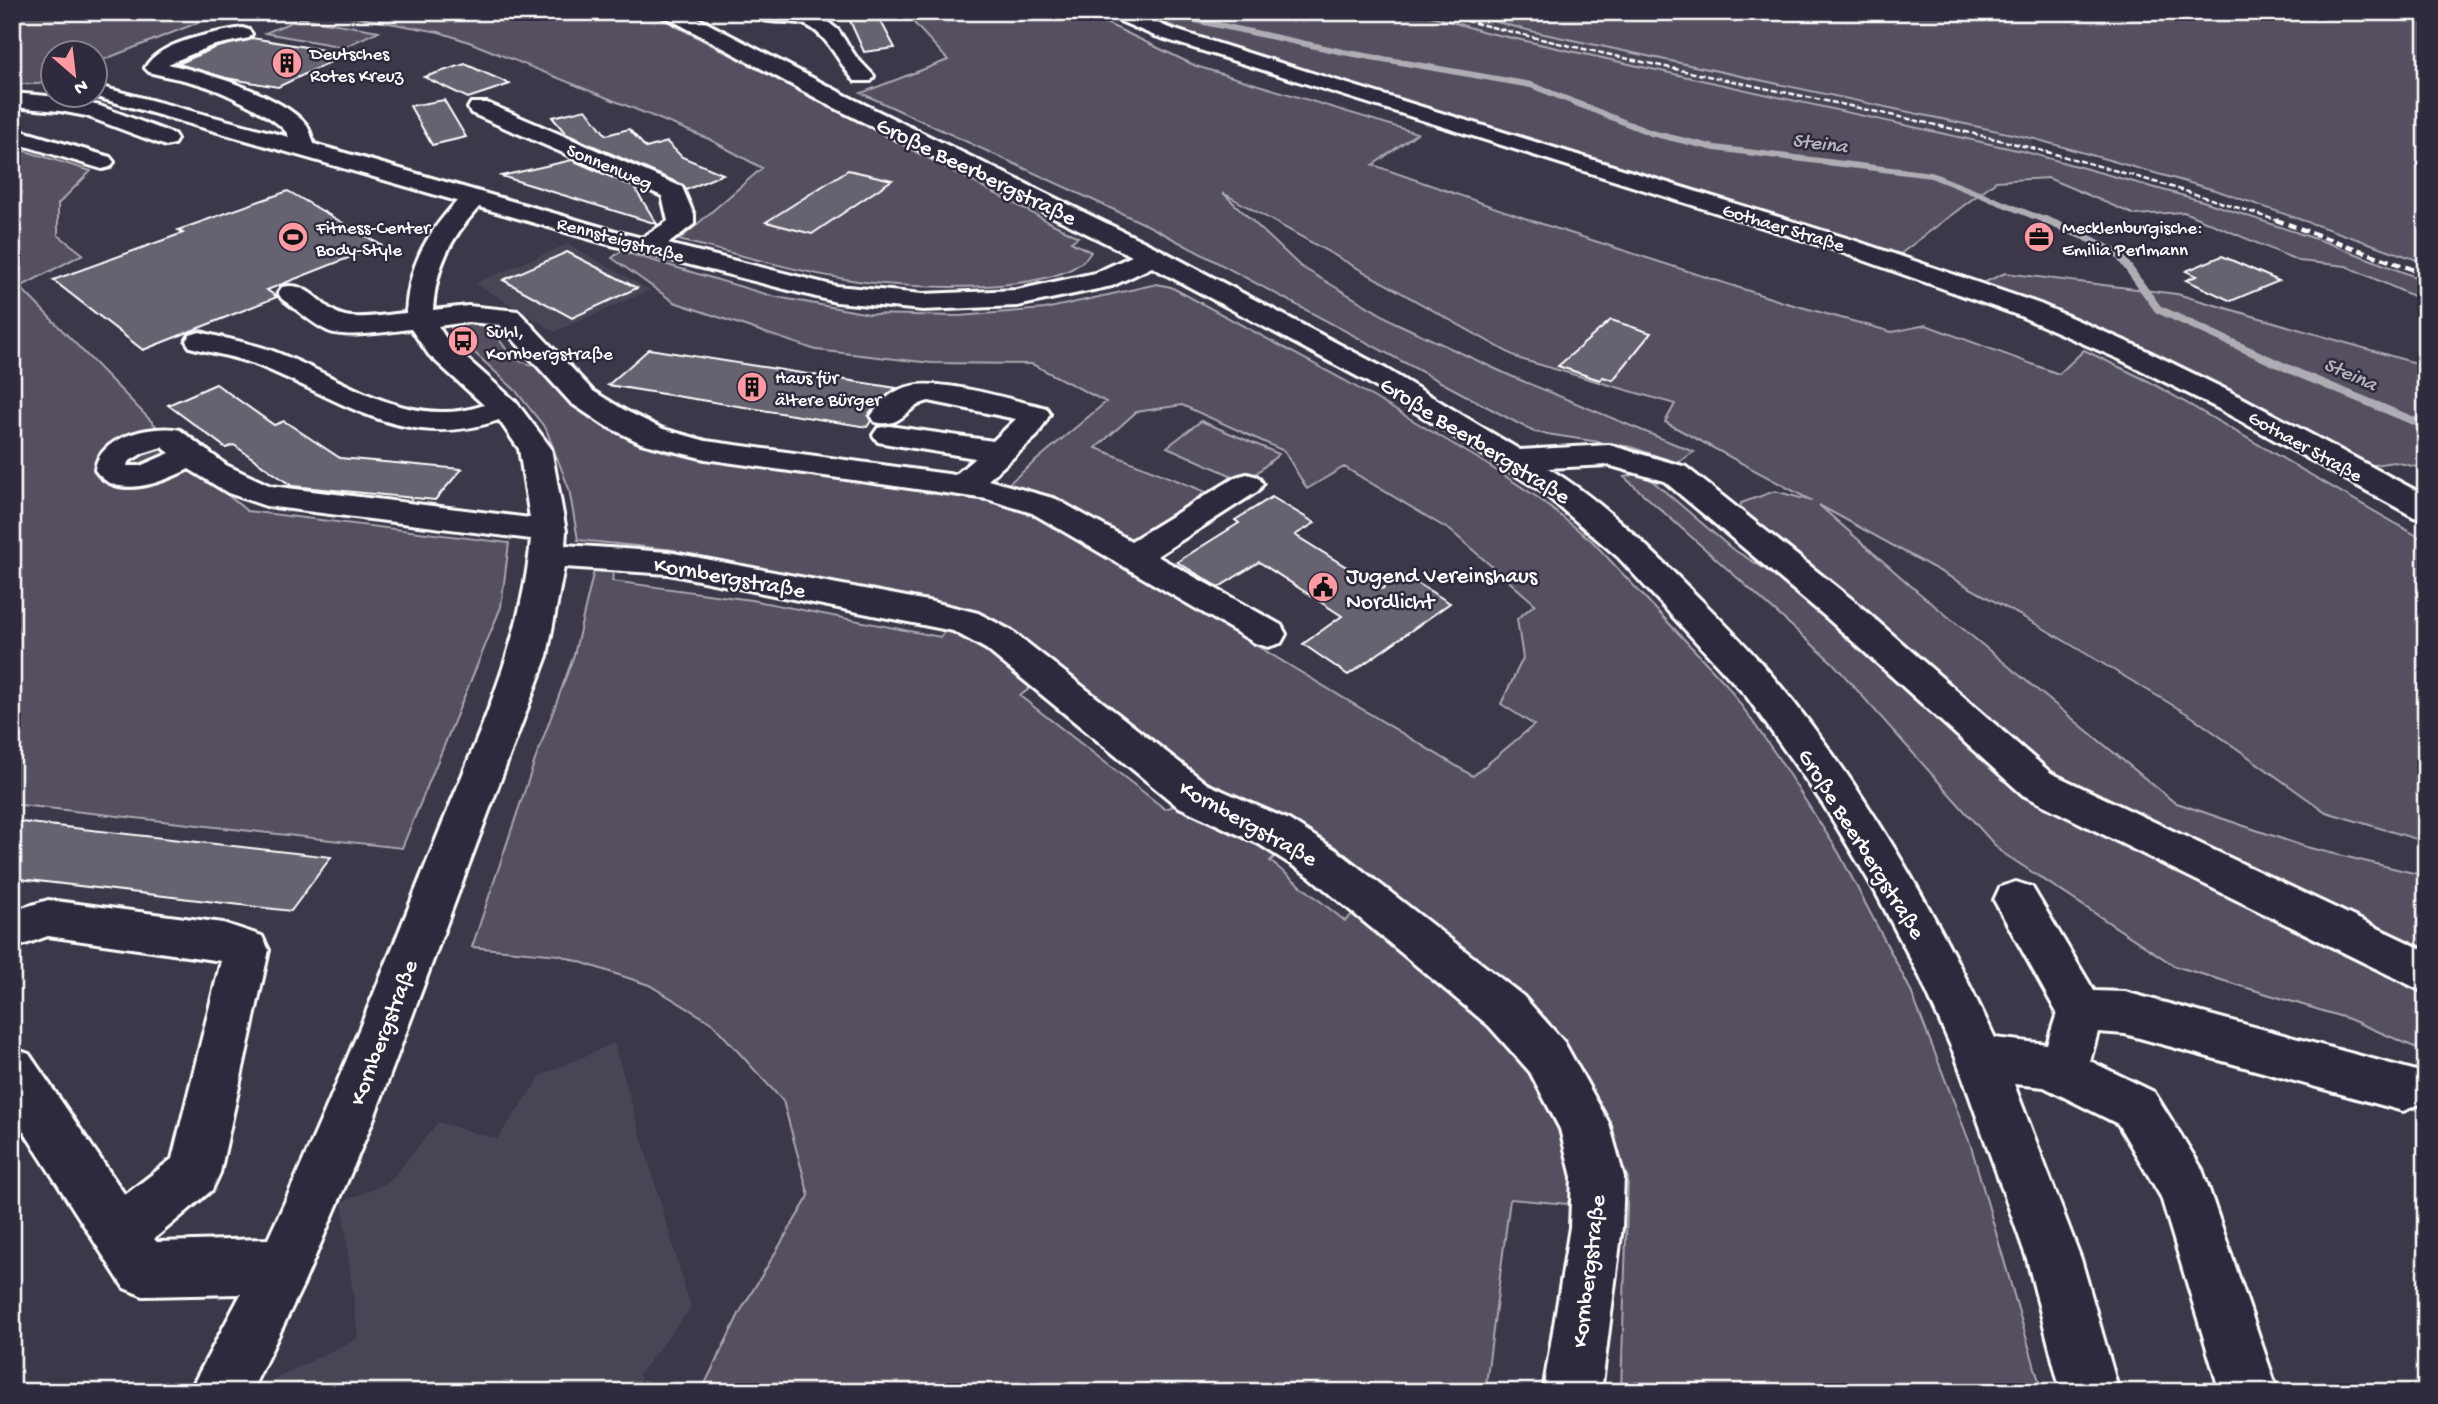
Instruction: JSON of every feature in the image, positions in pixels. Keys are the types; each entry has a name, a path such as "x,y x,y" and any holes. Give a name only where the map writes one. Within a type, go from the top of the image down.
{"street":[{"name":"Große Beerbergstraße","path":"671,12 839,101 1152,256 1376,375 1517,460 1586,510 1630,549 1760,687 1837,793 1890,879 1940,970 1980,1058 2054,1259 2090,1392"},
{"path":"760,12 774,17 808,19 829,31 845,58 863,76"},
{"name":"Gothaer Straße","path":"1115,12 1162,32 1241,58 1844,245 2018,306 2129,353 2228,402 2426,510"},
{"path":"242,34 206,41 160,60 156,68 210,80 267,107 297,128 304,147"},
{"path":"12,84 38,85"},
{"name":"Rennsteigstraße","path":"108,94 304,147 647,246 836,294 923,302 1017,298 1079,286 1128,270 1152,256"},
{"path":"12,100 60,104 92,111 166,139"},
{"name":"Sonnenweg","path":"479,108 673,192 681,215 681,224 647,246"},
{"path":"12,135 102,162"},
{"path":"419,320 421,290 429,258 456,217 475,196"},
{"path":"292,293 338,325 468,314 508,317 582,397 615,418 652,436 705,450 990,490 1044,506 1268,634"},
{"name":"Kornbergstraße","path":"218,1392 224,1386 284,1266 347,1123 528,656 548,543 535,448 505,408 439,349 419,320"},
{"path":"200,341 265,358 391,415 432,423 479,417 505,408"},
{"path":"962,486 1001,452 1026,429 1035,414 929,392 909,396 888,425 1001,452"},
{"name":"Kornbergstraße","path":"191,455 244,489 266,496 668,563 933,614 965,622 999,640 1192,794 1274,832 1324,864 1506,1011 1546,1057 1584,1123 1598,1177 1596,1227 1572,1392"},
{"path":"1517,460 1609,455 1675,474 1840,609 2037,784 2426,973"},
{"path":"1132,556 1247,484"},
{"path":"2016,900 2081,1011 2063,1072"},
{"path":"12,930 48,918 223,942 246,950 194,1173 120,1233"},
{"path":"2081,1011 2125,1013 2403,1088"},
{"path":"1980,1058 2050,1066 2136,1108 2184,1187 2249,1392"},
{"path":"12,1070 143,1269 284,1266"}],"shaded area":[{"path":"12,12 268,12 202,21 108,58 108,38 38,38 38,84 12,84"},
{"path":"328,12 649,12 1078,237 1071,242 1091,252 1075,267 1048,277 1014,284 937,287 868,282 824,275 679,240 762,168 709,139 469,42 439,32"},
{"path":"904,12 1083,12 1196,66 1417,133 1373,165 1536,222 1783,302 1892,332 1926,325 2059,374 2084,350 2148,381 2426,541 2426,842 2326,812 2191,716 2036,624 1819,505 1918,592 2174,802 2306,847 2426,876 2426,961 2049,783 1739,519 1741,503 1775,491 1812,501 1665,422 1675,404 1520,359 1223,193 1300,266 1396,323 1513,377 1694,452 1677,463 1631,447 1534,432 1149,226 861,93 948,60"},
{"path":"1136,12 1238,16 1251,12 1418,12 1485,32 2026,152 2206,202 2328,243 2426,281 2426,302 2346,266 2299,261 2184,212 2135,215 2048,178 1996,181 1899,255 1237,51"},
{"path":"1418,12 1458,12 1535,32 2035,139 2026,152 1485,32"},
{"path":"1458,12 2426,12 2426,263 2218,191 2035,139 1535,32"},
{"path":"301,18 379,31 344,47 265,33"},
{"path":"12,147 91,171 58,204 58,235 83,254 20,287 206,477 247,511 509,543 501,607 402,848 12,804"},
{"path":"568,244 650,290 555,332 475,283"},
{"path":"621,251 772,296 869,314 959,316 1045,309 1157,284 1171,287 1344,380 1477,458 1537,497 1592,541 1726,684 1777,756 1839,853 1910,989 1971,1146 2042,1392 1621,1390 1628,1178 1581,1069 1546,1018 1474,962 1241,800 1208,784 988,618 955,606 674,555 676,550 578,540 569,489 546,429 515,390 453,333 449,322 491,321 501,342 514,359 540,368 585,411 667,453 888,480 996,497 1038,514 1473,776 1534,725 1501,704 1523,658 1517,619 1535,604 1451,531 1344,467 1307,489 1284,451 1182,405 1136,412 1096,448 1206,492 1131,544 1008,484 1106,402 1032,364 931,363 816,350 674,302 612,258"},
{"path":"2005,273 2177,294 2426,366 2426,469 2394,462 2367,466 2043,308 1983,283"},
{"path":"1201,421 1279,454 1246,482 1167,447"},
{"path":"1642,472 1731,548 1818,602 1997,764 2426,991 2426,1052 2349,1019 2175,966 2000,851 1833,663 1624,477"},
{"path":"595,566 614,567 612,581 751,600 940,637 952,624 1039,681 1020,696 1165,809 1192,800 1282,850 1270,861 1345,921 1362,906 1518,1041 1584,1171 1567,1204 1510,1199 1485,1392 701,1392 740,1312 809,1196 783,1101 712,1023 649,985 559,955 472,947 534,763 574,655"},
{"path":"614,1043 691,1308 639,1374 643,1392 261,1392 269,1381 358,1338 342,1202 389,1182 438,1122 497,1139 542,1075"}],"building":[{"path":"846,12 876,12 895,48 864,52"},
{"name":"Deutsches Rotes Kreuz","path":"252,38 347,54 278,87 226,78 178,64 214,48"},
{"path":"465,64 510,84 468,98 424,77"},
{"path":"444,100 466,137 432,145 410,106"},
{"path":"586,109 606,135 629,129 646,148 667,142 682,157 723,174 686,190 683,185 566,134 552,117"},
{"path":"572,160 634,187 657,224 501,176"},
{"path":"848,170 892,180 812,234 766,222"},
{"path":"288,191 381,245 267,290 277,297 143,350 53,280 183,233 178,230"},
{"path":"567,252 637,288 572,318 503,280"},
{"path":"2222,256 2279,281 2231,301 2186,280 2197,276 2186,271"},
{"path":"1611,320 1651,333 1613,380 1603,377 1600,380 1558,366"},
{"name":"Haus für ältere Bürger","path":"649,349 896,388 871,411 868,416 871,421 867,427 608,385"},
{"path":"216,384 274,425 284,421 340,458 462,469 435,500 292,486 234,445 226,448 168,405"},
{"name":"Jugend Vereinshaus Nordlicht","path":"1272,497 1315,523 1295,535 1382,589 1402,574 1450,603 1348,675 1303,644 1342,616 1259,562 1219,587 1177,562 1239,523 1235,520"},
{"path":"12,821 331,857 291,911 12,878"}],"waterway":[{"name":"Steina","path":"1158,12 1343,52 1531,85 1651,133 1715,148 1931,175 2049,222"},
{"name":"Steina","path":"2045,220 2084,236 2119,255 2158,309 2300,374 2426,426"}],"railway":[{"path":"1433,12 1577,47 2012,143 2148,180 2281,222"},
{"path":"2276,220 2426,274"}],"place":[{"name":"Deutsches Rotes Kreuz","path":"287,63"},
{"name":"Fitness-Center Body-Style","path":"293,237"},
{"name":"Mecklenburgische: Emilia Perlmann","path":"2039,237"},
{"name":"Suhl, Kornbergstraße","path":"463,341"},
{"name":"Haus für ältere Bürger","path":"752,387"},
{"name":"Jugend Vereinshaus Nordlicht","path":"1323,587"}]}
